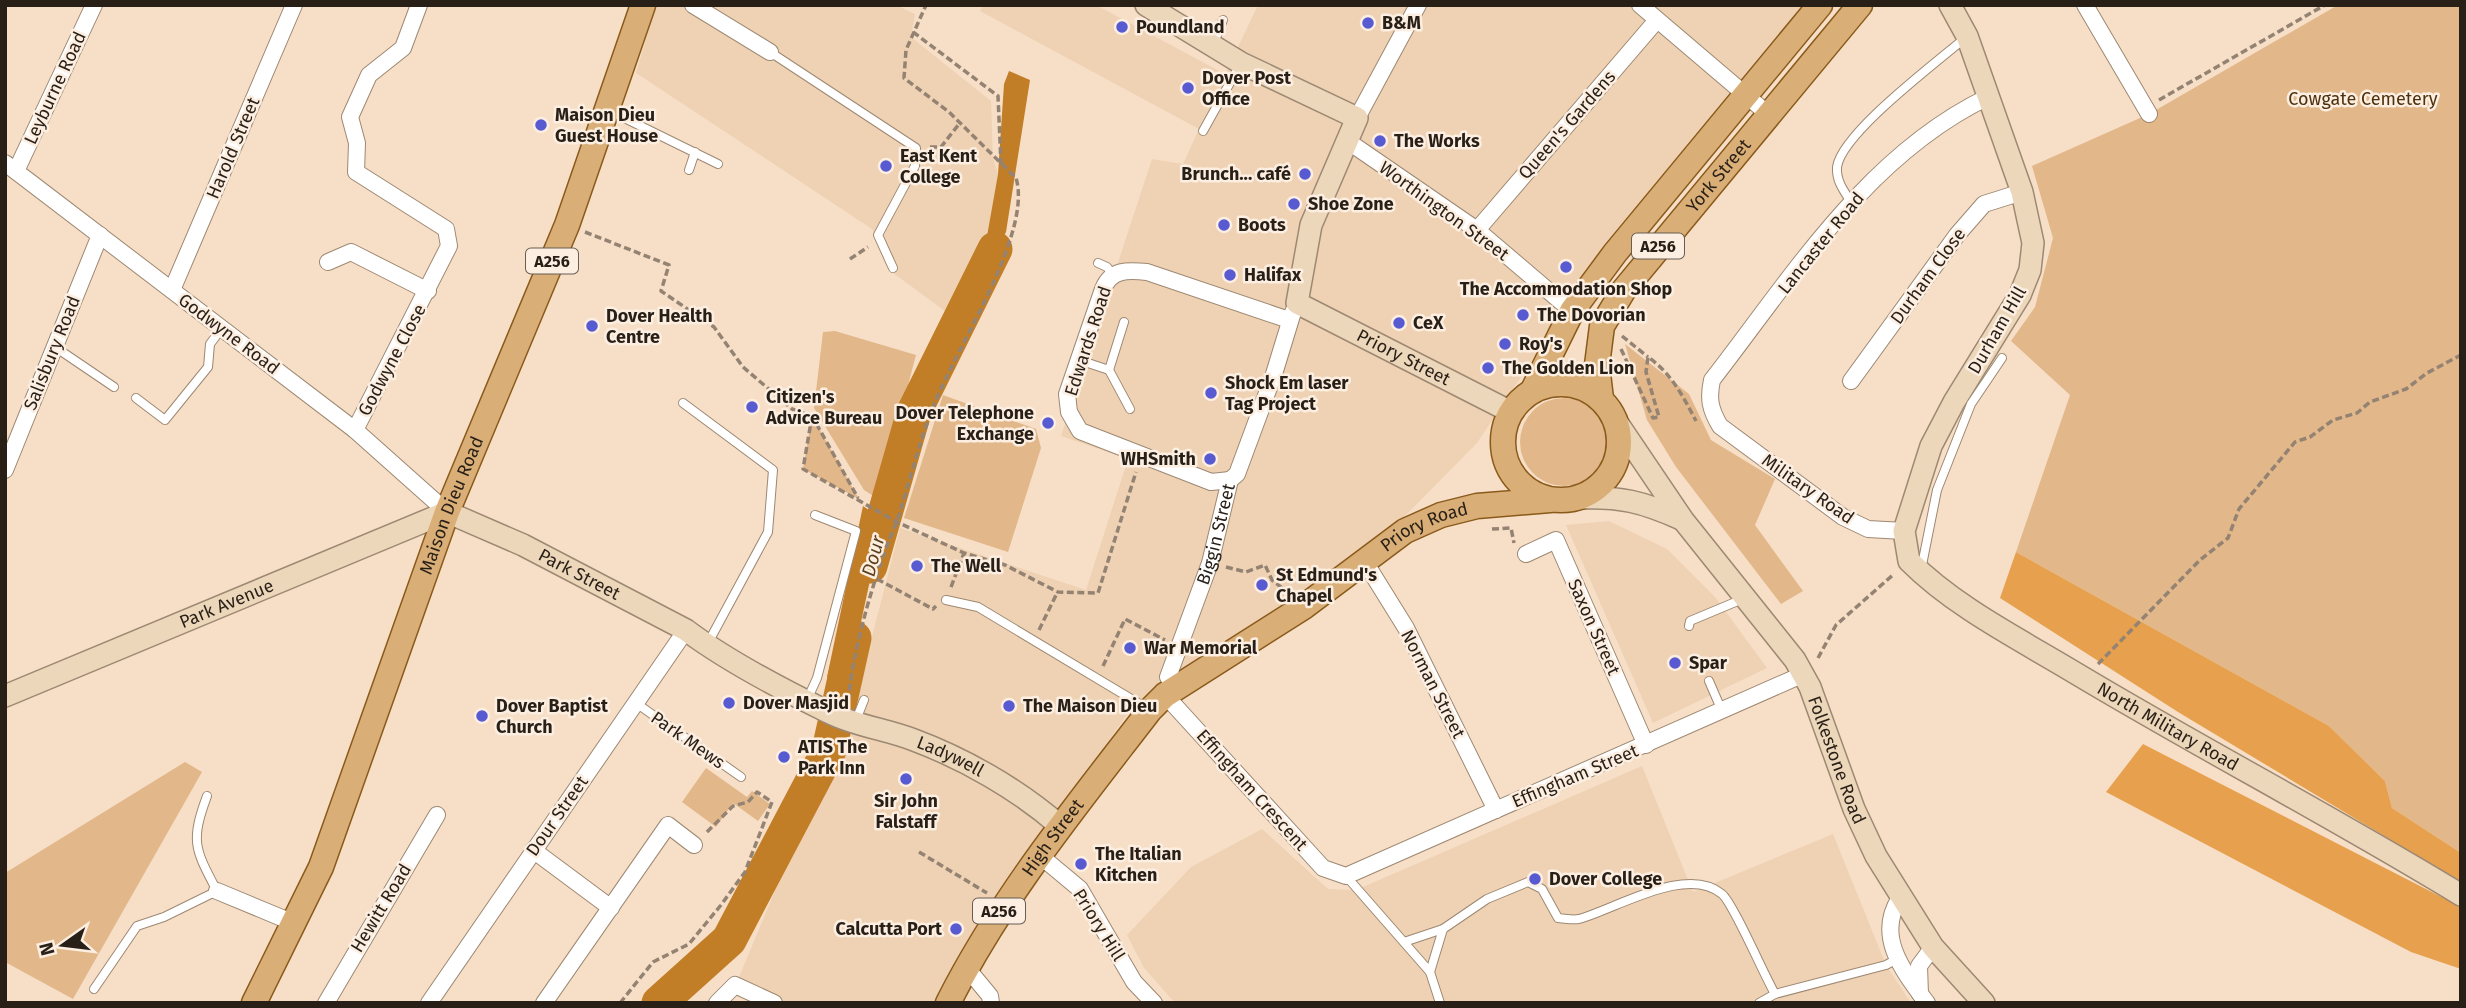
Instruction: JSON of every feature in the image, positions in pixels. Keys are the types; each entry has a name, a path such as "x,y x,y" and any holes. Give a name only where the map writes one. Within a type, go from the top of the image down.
{"main road":[{"name":"Maison Dieu Road","path":"254,1003 321,867 447,512 567,225 643,5"},
{"name":"York Street","path":"1533,390 1572,311 1615,253 1820,5"},
{"name":"York Street","path":"1607,409 1597,365 1602,326 1609,314 1649,257 1860,5"},
{"path":"1559,384 1574,385 1607,409 1619,451 1614,467 1593,491 1578,498 1550,500 1522,486 1505,460 1502,444 1509,411 1533,390 1559,384"},
{"name":"Priory Road","path":"1164,697 1306,607 1405,531 1441,515 1477,506 1550,500"},
{"name":"High Street","path":"948,1003 1003,904 1038,854 1164,697"}],"street":[{"name":"Leyburne Road","path":"11,167 94,5"},
{"name":"Harold Street","path":"172,290 294,5"},
{"name":"Godwyne Close","path":"355,430 449,246 446,229 356,172 357,143 350,117 369,75 402,48 419,5"},
{"path":"693,5 771,52"},
{"path":"1146,5 1174,16 1241,62 1357,118 1418,5"},
{"path":"1640,5 1768,114"},
{"path":"2085,5 2147,111"},
{"name":"Durham Hill","path":"1904,531 1931,446 1954,402 2003,325 2030,270 2033,243 2022,192 1957,7"},
{"name":"Queen's Gardens","path":"1477,230 1657,20"},
{"name":"Lancaster Road","path":"1720,426 1708,397 1712,380 1851,202 1909,149 1958,112 1988,97"},
{"name":"Biggin Street","path":"1164,697 1168,677 1210,563 1230,480 1237,474 1270,386 1293,311 1311,225 1357,118"},
{"name":"Worthington Street","path":"1346,140 1477,230 1572,311"},
{"name":"Godwyne Road","path":"11,167 355,430 447,512"},
{"name":"Durham Close","path":"1851,382 1957,234 1984,204 2022,192"},
{"name":"Salisbury Road","path":"5,470 100,235"},
{"name":"Godwyne Close","path":"328,262 351,251 428,291"},
{"name":"Edwards Road","path":"1230,480 1211,482 1080,431 1069,412 1067,394 1103,289 1113,275 1132,270 1293,311"},
{"name":"Priory Street","path":"1293,311 1509,411"},
{"name":"Folkestone Road","path":"1607,409 1683,520 1745,598 1810,667 1854,809 1900,898 1933,947 1984,1003"},
{"name":"Military Road","path":"1720,426 1843,517 1868,529 1904,531"},
{"name":"Folkestone Road","path":"1578,498 1614,497 1646,503 1683,520"},
{"name":"Park Street","path":"447,512 523,545 686,630 706,645 807,699"},
{"name":"Park Avenue","path":"5,696 447,512"},
{"path":"1904,531 1915,567"},
{"name":"Saxon Street","path":"1526,554 1556,540 1646,745"},
{"name":"Norman Street","path":"1365,562 1411,626 1496,810"},
{"name":"North Military Road","path":"1915,567 1991,623 2356,831 2461,895"},
{"name":"Dour Street","path":"429,1003 686,630"},
{"name":"Effingham Street","path":"1346,876 1646,745 1810,667"},
{"name":"Effingham Crescent","path":"1164,697 1323,868 1346,876"},
{"name":"Ladywell","path":"807,699 844,719 914,740 986,775 1044,811 1060,826"},
{"name":"Hewitt Road","path":"326,1003 437,815"},
{"path":"544,1003 668,825 694,845"},
{"path":"533,850 611,908"},
{"name":"Priory Hill","path":"1038,854 1080,889 1134,982 1154,1003"},
{"path":"217,891 294,923"},
{"path":"1900,898 1888,922 1897,959 1924,998"},
{"path":"1924,998 1919,966 1933,947"},
{"path":"966,967 990,996 991,1003"},
{"path":"717,1003 735,985 774,1003"}],"lane":[{"path":"1213,45 1223,20"},
{"path":"1851,202 1838,180 1837,173 1837,165 1849,141 1967,36"},
{"path":"771,52 916,148 915,166 878,235 893,268"},
{"path":"1203,131 1241,62"},
{"path":"607,110 718,164"},
{"path":"690,170 695,152"},
{"path":"1098,263 1107,267 1113,275"},
{"path":"1109,370 1124,322"},
{"path":"136,398 165,421 208,368 210,344 222,328"},
{"path":"55,347 114,387"},
{"path":"1915,567 1937,490 1971,404 2002,358"},
{"path":"1079,360 1109,370 1130,409"},
{"path":"683,403 773,470 768,532 706,645"},
{"path":"807,699 817,678 856,531 816,515"},
{"path":"1689,626 1690,621 1745,598"},
{"path":"946,600 978,607 1098,678 1164,697"},
{"path":"1709,681 1722,710"},
{"path":"844,719 864,700"},
{"name":"Park Mews","path":"636,703 741,777"},
{"path":"94,989 137,926 164,917 217,891 197,854 195,827 207,796"},
{"path":"1346,876 1430,972 1440,1003"},
{"path":"1404,942 1443,929 1487,899 1528,882 1542,889 1558,919 1577,919 1655,889 1694,883 1722,894 1775,994"},
{"path":"1430,972 1443,929"},
{"path":"1759,1003 1775,994 1886,965 1897,959"}],"path":[{"path":"844,719 888,540 897,522 934,404 982,304 1016,222 1020,190 1016,178 1001,166 950,112 904,78 906,50 926,5"},
{"path":"2147,111 2325,5"},
{"path":"913,32 998,96 1001,166"},
{"path":"916,148 941,146 960,124"},
{"path":"567,225 669,265 661,291 714,327 743,366 792,409 812,416 859,499"},
{"path":"1620,335 1661,365 1676,385 1704,435 1720,426"},
{"path":"1619,344 1653,418 1659,417 1646,372 1648,357"},
{"path":"2084,678 2180,581 2228,538 2239,509 2295,442 2310,437 2333,420 2357,414 2370,402 2406,389 2427,373 2461,355"},
{"path":"812,416 803,469 897,522 964,553 1005,565 1058,592 1098,593 1141,457"},
{"path":"1482,529 1511,528"},
{"path":"877,579 933,608 946,600 964,553"},
{"path":"1210,563 1246,572 1265,565 1272,580 1306,607"},
{"path":"1810,667 1836,625 1852,607 1915,567"},
{"path":"1034,641 1058,592"},
{"path":"1098,678 1125,619 1180,648"},
{"path":"620,1003 653,962 689,944 721,905 745,872 772,802 757,792 748,802 733,806 694,845"},
{"path":"919,852 1003,904"}],"shaded area":[{"name":"East Kent College","path":"656,5 896,5 915,14 911,37 991,101 993,158 998,174 987,236 949,314 889,270 872,229 636,73"},
{"path":"983,5 1096,5 1225,74 1258,5 1813,5 1579,290 1477,443 1347,575 1215,648 1133,706 976,931 938,1003 787,1003 737,982 858,691 900,528 1086,590 1128,459 1061,436 1152,159 1183,164 1199,129 980,11"},
{"path":"1609,521 1667,549 1715,597 1767,668 1653,723 1566,525"},
{"path":"2016,552 2329,726 2385,781 2392,808 2461,853 2461,882 2178,712 2000,598"},
{"path":"2143,744 2461,907 2461,969 2411,952 2106,792"},
{"name":"Dover College","path":"1642,766 1693,892 1833,834 1886,965 1911,1003 1175,1003 1144,968 1127,935 1191,867 1262,829 1328,889 1356,890"}],"green space":[{"name":"Cowgate Cemetery","path":"2338,5 2461,5 2461,853 2392,808 2385,781 2329,726 2016,552 2070,395 2011,341 2035,307 2053,238 2032,166 2149,114"},
{"path":"835,331 916,355 878,499 864,490 814,408 823,332"},
{"path":"1625,344 1689,394 1711,440 1775,479 1755,525 1803,591 1781,604 1676,467 1647,420"},
{"path":"943,395 1036,429 1041,448 1008,552 904,518"},
{"path":"1564,398 1589,405 1601,417 1608,442 1601,467 1589,479 1564,486 1539,479 1527,467 1520,442 1527,417 1539,405"},
{"path":"812,416 859,499 803,469"},
{"path":"185,762 202,772 73,999 5,962 5,873"},
{"path":"706,768 747,797 752,791 770,804 758,821 733,803 716,827 682,802"}],"water":[{"path":"1009,71 1030,80 1006,232 914,412 890,504 876,496 918,372 987,236 998,174 1004,84"},
{"path":"863,506 883,520 847,687 827,677"}],"waterway":[{"name":"Dour","path":"870,566 914,412 995,249"},
{"name":"Dour","path":"659,1003 729,940 829,750 854,638"}],"place":[{"name":"B&M","path":"1368,23"},
{"name":"Poundland","path":"1122,27"},
{"name":"Dover Post Office","path":"1188,88"},
{"name":"Maison Dieu Guest House","path":"541,125"},
{"name":"The Works","path":"1380,141"},
{"name":"East Kent College","path":"886,166"},
{"name":"Brunch... café","path":"1305,174"},
{"name":"Shoe Zone","path":"1294,204"},
{"name":"Boots","path":"1224,225"},
{"name":"The Accommodation Shop","path":"1566,267"},
{"name":"Halifax","path":"1230,275"},
{"name":"The Dovorian","path":"1523,315"},
{"name":"CeX","path":"1399,323"},
{"name":"Dover Health Centre","path":"592,326"},
{"name":"Roy's","path":"1505,344"},
{"name":"The Golden Lion","path":"1488,368"},
{"name":"Shock Em laser Tag Project","path":"1211,393"},
{"name":"Citizen's Advice Bureau","path":"752,407"},
{"name":"Dover Telephone Exchange","path":"1048,423"},
{"name":"WHSmith","path":"1210,459"},
{"name":"The Well","path":"917,566"},
{"name":"St Edmund's Chapel","path":"1262,585"},
{"name":"War Memorial","path":"1130,648"},
{"name":"Spar","path":"1675,663"},
{"name":"Dover Masjid","path":"729,703"},
{"name":"The Maison Dieu","path":"1009,706"},
{"name":"Dover Baptist Church","path":"482,716"},
{"name":"ATIS The Park Inn","path":"784,757"},
{"name":"Sir John Falstaff","path":"906,779"},
{"name":"The Italian Kitchen","path":"1081,864"},
{"name":"Dover College","path":"1535,879"},
{"name":"Calcutta Port","path":"956,929"}]}
